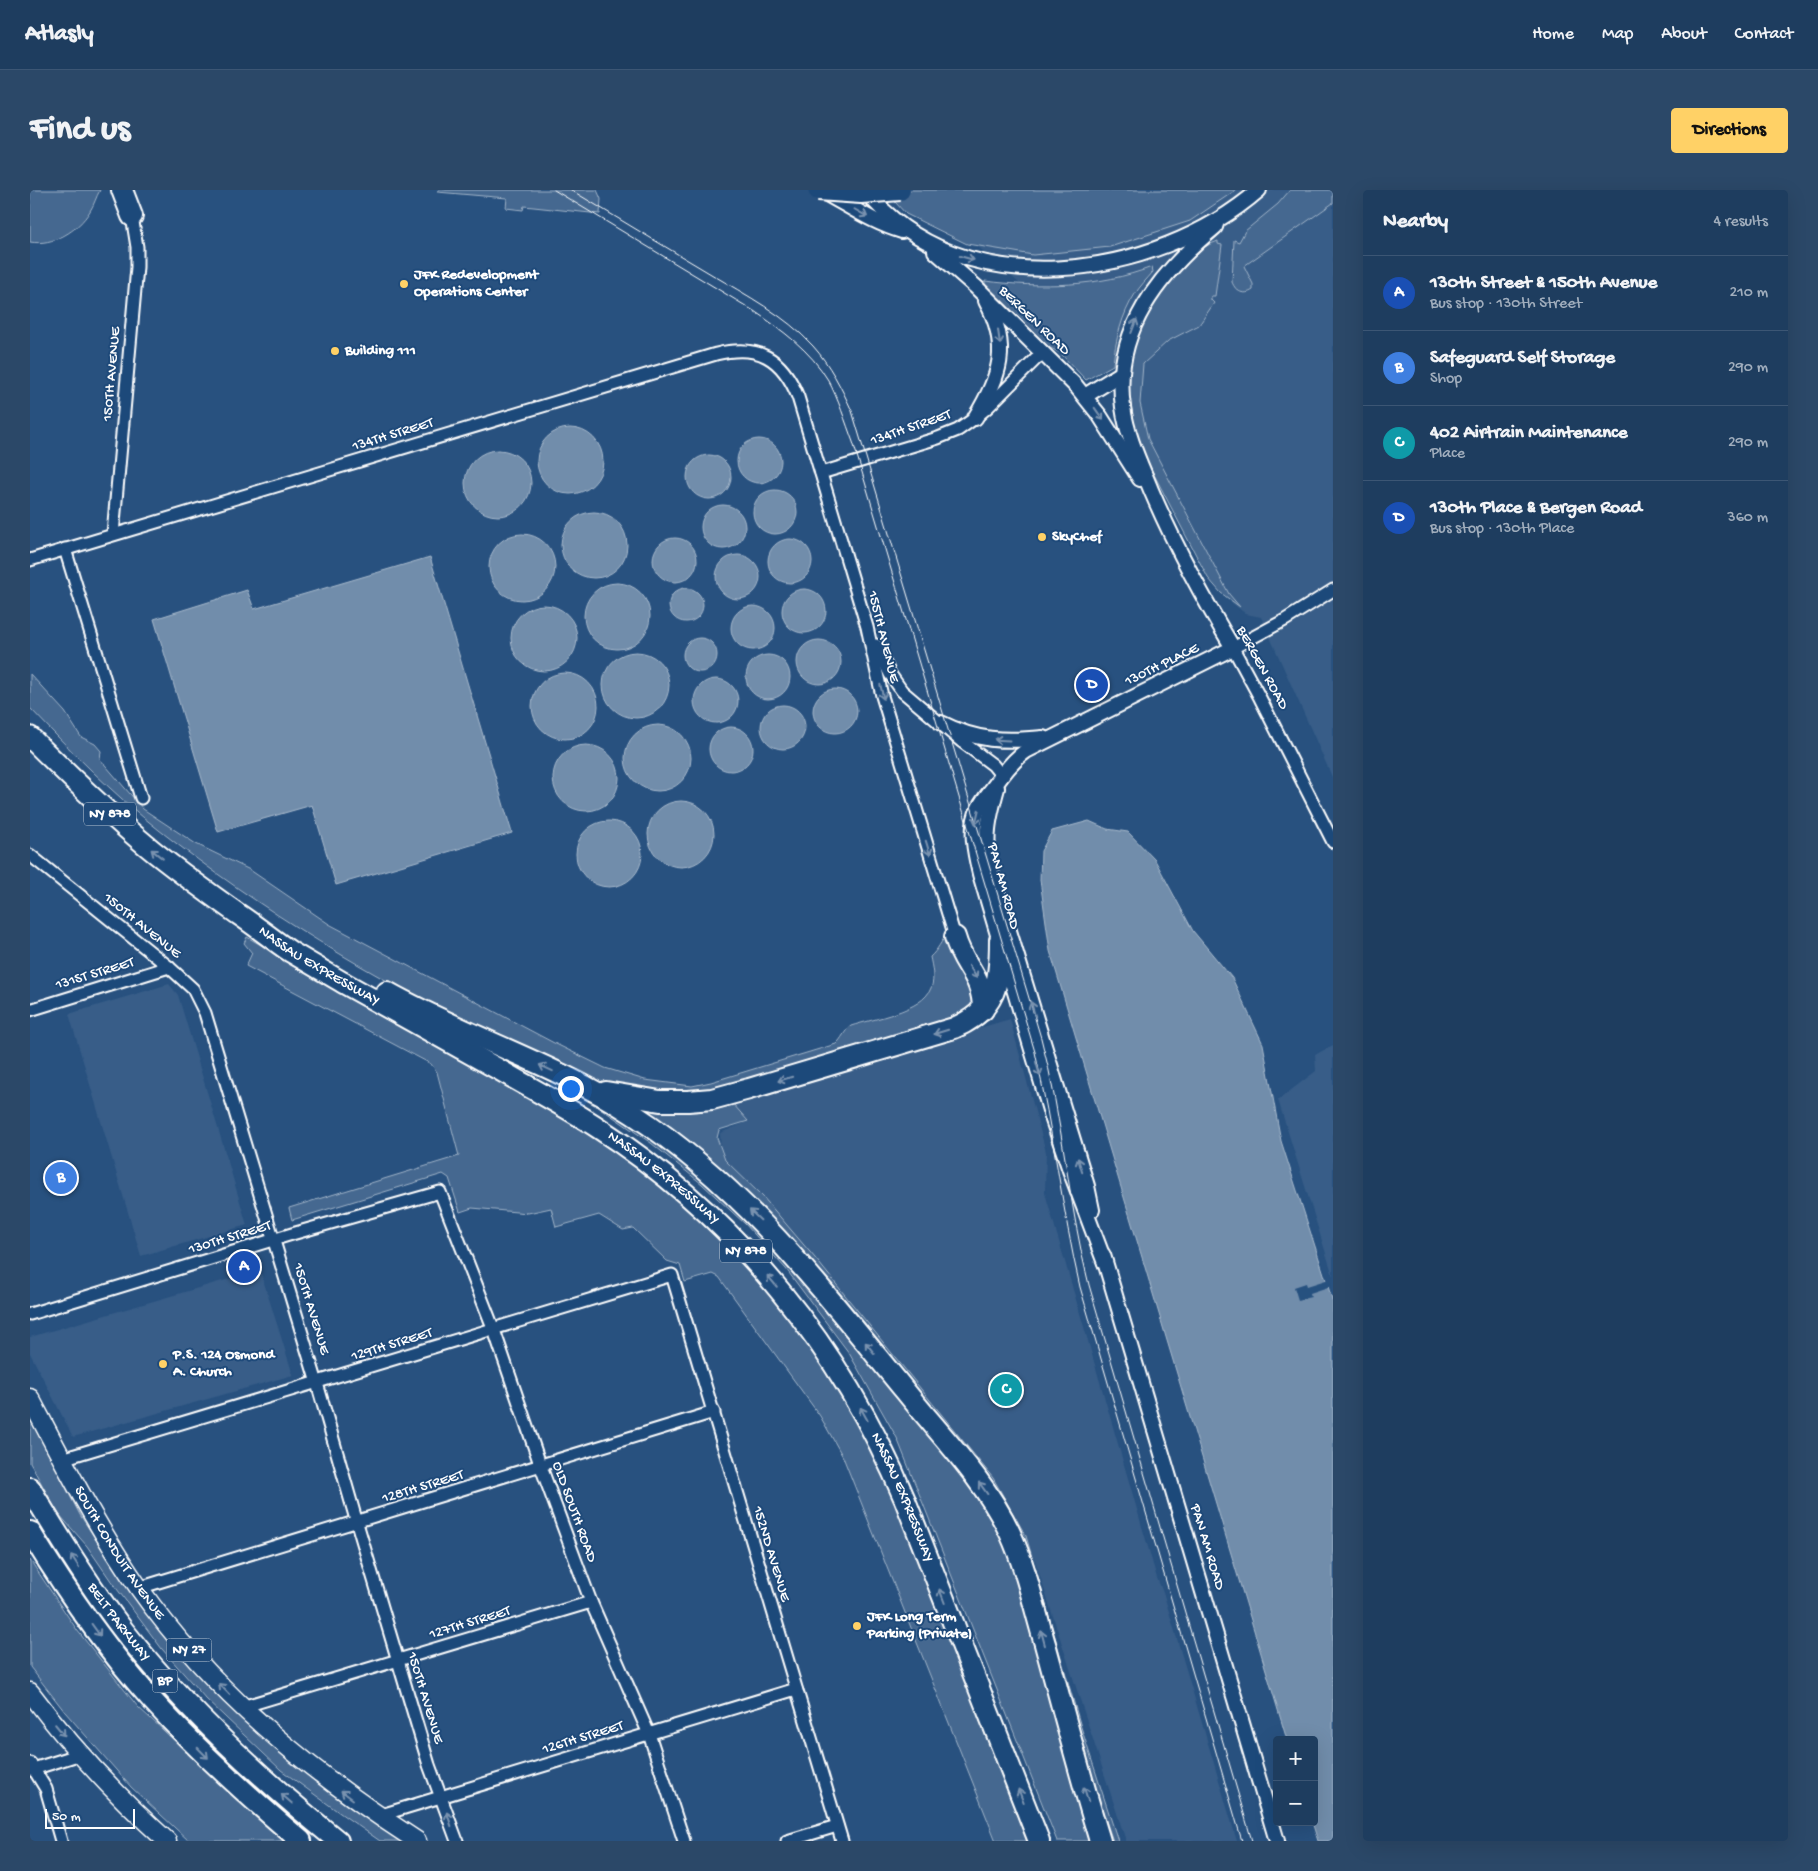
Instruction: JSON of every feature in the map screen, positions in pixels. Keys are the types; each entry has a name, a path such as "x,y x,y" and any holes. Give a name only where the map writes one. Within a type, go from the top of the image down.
{"highway":[{"path":"122,190 132,216"},
{"path":"126,190 132,216"},
{"path":"818,190 861,193 900,190"},
{"name":"NASSAU EXPRESSWAY","path":"30,737 104,809 150,848 196,884 291,952 545,1096 602,1130 656,1168 722,1226 767,1275 808,1326 834,1363 864,1413 887,1460 905,1500 1039,1841"},
{"path":"196,884 407,1003 589,1088 635,1116 689,1155 726,1187 777,1237 808,1272 972,1473 994,1504 1010,1533 1022,1564 1100,1841"},
{"path":"955,937 962,955 980,984 983,1010"},
{"path":"589,1088 660,1101 688,1101 724,1096 946,1031 969,1021 983,1010 996,987 1000,962 1000,940"},
{"name":"BELT PARKWAY","path":"30,1488 98,1595 166,1681 244,1761 338,1841"},
{"name":"BELT PARKWAY","path":"30,1532 92,1625 151,1699 234,1783 302,1841"}],"main road":[{"name":"SOUTH CONDUIT AVENUE","path":"30,1398 101,1529 140,1588 179,1639 242,1707 312,1768 378,1816 417,1841"},
{"path":"30,1692 81,1754 136,1813 167,1841"}],"street":[{"path":"818,190 880,223 917,236 961,256 988,263 1026,268 1069,267 1102,263 1141,254 1175,242 1217,221 1260,190"},
{"path":"865,190 892,220 917,236"},
{"name":"150TH AVENUE","path":"113,534 137,267 136,238 132,216"},
{"name":"BERGEN ROAD","path":"1217,221 1215,227 1172,268 1145,302 1132,331 1122,373 1122,396 1126,420 1133,446 1160,511 1213,614 1260,698 1333,842"},
{"name":"BERGEN ROAD","path":"917,236 981,292 1085,396 1100,416 1160,511"},
{"path":"975,418 994,384 1000,361 1000,343 997,327 981,292"},
{"name":"134TH STREET","path":"30,560 716,354 742,350 765,355"},
{"name":"134TH STREET","path":"821,473 946,435 975,418 1043,352"},
{"name":"155TH AVENUE","path":"765,355 778,364 791,381 801,406 867,628 882,696 955,937"},
{"path":"1085,396 1122,373"},
{"path":"65,549 141,798"},
{"name":"130TH PLACE","path":"1001,775 1021,755 1051,738 1233,648 1285,620 1333,590"},
{"path":"867,628 885,665 902,691 960,741 993,765 1001,775"},
{"path":"941,723 964,734 984,739 1013,741 1051,738"},
{"name":"PAN AM ROAD","path":"1001,775 979,808 975,824 974,840 980,874 1052,1117 1105,1263"},
{"name":"PAN AM ROAD","path":"1001,775 987,831 987,848 991,872 1087,1186 1105,1263 1277,1841"},
{"name":"150TH AVENUE","path":"30,855 169,966 193,989 205,1013 318,1383 398,1661 456,1841"},
{"name":"131ST STREET","path":"30,1010 169,966"},
{"name":"130TH STREET","path":"30,1314 440,1192"},
{"name":"OLD SOUTH ROAD","path":"440,1192 494,1330 591,1602 649,1734 684,1841"},
{"name":"129TH STREET","path":"62,1459 672,1275"},
{"name":"152ND AVENUE","path":"672,1275 842,1841"},
{"name":"128TH STREET","path":"140,1588 714,1412"},
{"name":"127TH STREET","path":"242,1707 591,1602"},
{"name":"126TH STREET","path":"378,1816 796,1689"},
{"path":"61,1841 46,1789 31,1767 81,1754"},
{"path":"787,1841 837,1826"}],"shaded area":[{"path":"30,190 100,190 90,211 79,225 64,236 39,243 30,242"},
{"path":"438,190 597,190 601,199 600,214 524,206 523,210 506,208 507,198 437,192"},
{"path":"884,190 1236,190 1190,221 1110,247 1033,255 967,244 906,214"},
{"path":"914,190 1333,190 1333,779 1261,617 1246,614 1228,600 1142,437 1132,383"},
{"path":"1290,190 1330,190 1333,192 1333,203 1244,266 1253,284 1253,290 1243,293 1232,282 1234,240 1239,242 1245,231 1278,204"},
{"path":"1218,241 1218,244 1222,245 1215,296 1211,296 1211,300 1214,303 1199,325 1168,341 1143,364 1140,403 1148,439 1229,594 1240,607 1221,593 1208,578 1147,461 1134,425 1128,385 1134,336 1164,283 1169,283 1178,269 1189,258 1202,248"},
{"path":"1152,267 1153,272 1135,294 1123,319 1117,337 1113,365 1086,380 1059,352 1050,348 985,284 985,281 1027,285 1091,282 1132,274"},
{"path":"563,428 577,428 589,433 598,442 603,454 601,474 594,485 577,494 563,494 551,489 542,480 537,468 537,454 542,442 551,433"},
{"path":"759,439 771,443 777,449 781,461 777,473 771,479 759,483 747,479 741,473 737,461 741,449 747,443"},
{"path":"491,450 505,450 517,455 526,464 531,476 529,496 522,507 505,516 491,516 479,511 470,502 465,490 465,476 470,464 479,455"},
{"path":"709,455 721,459 727,465 731,477 727,489 721,495 709,499 697,495 691,489 687,477 691,465 697,459"},
{"path":"775,490 787,494 793,500 797,512 793,524 787,530 775,534 763,530 757,524 753,512 757,500 763,494"},
{"path":"723,505 735,509 741,515 745,527 741,539 735,545 723,549 711,545 705,539 701,527 705,515 711,509"},
{"path":"587,512 601,512 613,517 622,526 627,538 625,558 618,569 601,578 587,578 575,573 566,564 561,552 561,538 566,526 575,517"},
{"path":"515,534 529,534 541,539 550,548 555,560 553,580 546,591 529,600 515,600 503,595 494,586 489,574 489,560 494,548 503,539"},
{"path":"675,538 687,542 693,548 697,560 693,572 687,578 675,582 663,578 657,572 653,560 657,548 663,542"},
{"path":"790,539 802,543 808,549 812,561 808,573 802,579 790,583 778,579 772,573 768,561 772,549 778,543"},
{"path":"738,555 750,559 756,565 760,577 756,589 750,595 738,599 726,595 720,589 716,577 720,565 726,559"},
{"path":"430,557 512,833 336,885 312,805 218,832 154,619 247,590 254,609"},
{"path":"610,583 624,583 636,588 645,597 650,609 648,629 641,640 624,649 610,649 598,644 589,635 584,623 584,609 589,597 598,588"},
{"path":"686,588 693,589 698,593 702,598 702,612 698,617 693,621 686,622 679,621 674,617 670,612 669,605 670,598 674,593 679,589"},
{"path":"804,589 816,593 822,599 826,611 822,623 816,629 804,633 792,629 786,623 782,611 786,599 792,593"},
{"path":"537,605 551,605 563,610 572,619 577,631 575,651 568,662 551,671 537,671 525,666 516,657 511,645 511,631 516,619 525,610"},
{"path":"753,606 765,610 771,616 775,628 771,640 765,646 753,650 741,646 735,640 731,628 735,616 741,610"},
{"path":"700,638 707,639 712,643 716,648 716,662 712,667 707,671 700,672 693,671 688,667 684,662 683,655 684,648 688,643 693,639"},
{"path":"819,640 831,644 837,650 841,662 837,674 831,680 819,684 807,680 801,674 797,662 801,650 807,644"},
{"path":"629,652 643,652 655,657 664,666 669,678 667,698 660,709 643,718 629,718 617,713 608,704 603,692 603,678 608,666 617,657"},
{"path":"768,655 780,659 786,665 790,677 786,689 780,695 768,699 756,695 750,689 746,677 750,665 756,659"},
{"path":"558,673 572,673 584,678 593,687 598,699 596,719 589,730 572,739 558,739 546,734 537,725 532,713 532,699 537,687 546,678"},
{"path":"30,674 65,712 81,737 95,744 101,751 100,759 143,809 196,844 250,870 329,924 605,1068 645,1080 692,1086 836,1044 851,1026 896,1013 918,1003 926,996 933,981 930,957 948,933 976,996 970,1008 956,1018 715,1089 676,1092 650,1091 624,1088 595,1081 548,1062 402,989 318,941 237,888 159,830 125,802 30,708"},
{"path":"716,679 728,683 734,689 738,701 734,713 728,719 716,723 704,719 698,713 694,701 698,689 704,683"},
{"path":"835,689 847,693 853,699 857,711 853,723 847,729 835,733 823,729 817,723 813,711 817,699 823,693"},
{"path":"783,705 795,709 801,715 805,727 801,739 795,745 783,749 771,745 765,739 761,727 765,715 771,709"},
{"path":"651,725 665,725 677,730 686,739 691,751 689,771 682,782 665,791 651,791 639,786 630,777 625,765 625,751 630,739 639,730"},
{"path":"731,727 743,731 749,737 753,749 749,761 743,767 731,771 719,767 713,761 709,749 713,737 719,731"},
{"path":"579,745 593,745 605,750 614,759 619,771 617,791 610,802 593,811 579,811 567,806 558,797 553,785 553,771 558,759 567,750"},
{"path":"674,801 688,801 700,806 709,815 714,827 712,847 705,858 688,867 674,867 662,862 653,853 648,841 648,827 653,815 662,806"},
{"path":"602,821 616,821 628,826 637,835 642,847 640,867 633,878 616,887 602,887 590,882 581,873 576,861 576,847 581,835 590,826"},
{"path":"1089,821 1107,829 1128,832 1155,860 1193,931 1232,978 1263,1044 1281,1141 1333,1302 1333,1841 1318,1841 1313,1826 1318,1826 1318,1736 1286,1736 1050,951 1040,880 1041,851 1052,831"},
{"path":"247,937 591,1135 672,1191 718,1236 772,1294 833,1380 871,1449 898,1511 1027,1841 996,1841 843,1457 820,1416 719,1277 713,1274 685,1282 680,1265 667,1261 633,1228 623,1230 599,1215 556,1227 551,1208 528,1213 472,1208 460,1212 449,1178 443,1174 292,1220 289,1208 459,1156 437,1072 431,1064 246,966 252,953 244,943"},
{"path":"169,984 178,995 247,1225 141,1256 69,1014"},
{"path":"1010,1019 1046,1152 1045,1193 1157,1578 1164,1595 1237,1841 1126,1841 1035,1561 1013,1513 721,1158 720,1133 744,1123 729,1102"},
{"path":"1333,1045 1333,1276 1278,1100 1316,1071 1315,1055"},
{"path":"536,1071 606,1101 752,1216 1003,1525 1093,1841 1057,1841 897,1438 849,1353 786,1269 745,1224 702,1184 651,1143 603,1110"},
{"path":"626,1099 727,1101 733,1104 748,1121 719,1130 717,1138 725,1160 763,1197 815,1258 993,1478 1026,1536 1081,1727 1118,1841 1113,1841 1089,1772 1028,1560 802,1252 740,1186 693,1145"},
{"name":"P.S. 124 Osmond A. Church","path":"260,1270 293,1375 73,1437 30,1353 30,1337"},
{"path":"30,1419 80,1515 119,1575 169,1642 213,1689 287,1760 346,1805 403,1841 380,1841 340,1813 281,1770 206,1699 162,1649 87,1546 58,1513 30,1463"},
{"path":"30,1560 77,1630 138,1707 284,1841 189,1841 131,1787 65,1712 30,1667"}],"pier":[{"path":"1329,1279 1331,1286 1310,1293 1311,1297 1298,1300 1294,1287 1306,1283 1307,1286"}],"tram line":[{"path":"554,190 754,311 775,326 795,341 813,359 828,380 839,403 853,442 1035,1052 1080,1287 1242,1841"},
{"path":"571,190 778,315 802,335 825,361 852,411 1041,1038 1055,1099 1076,1223 1089,1285 1252,1841"}],"place":[{"name":"JFK Redevelopment Operations Center","path":"404,284"},
{"name":"Building 111","path":"335,351"},
{"name":"SkyChef","path":"1042,537"},
{"name":"130th Place & Bergen Road","path":"1092,685"},
{"name":"Safeguard Self Storage","path":"61,1178"},
{"name":"130th Street & 150th Avenue","path":"244,1267"},
{"name":"P.S. 124 Osmond A. Church","path":"163,1364"},
{"name":"402 Airtrain Maintenance","path":"1006,1390"},
{"name":"JFK Long Term Parking (Private)","path":"857,1626"}]}
